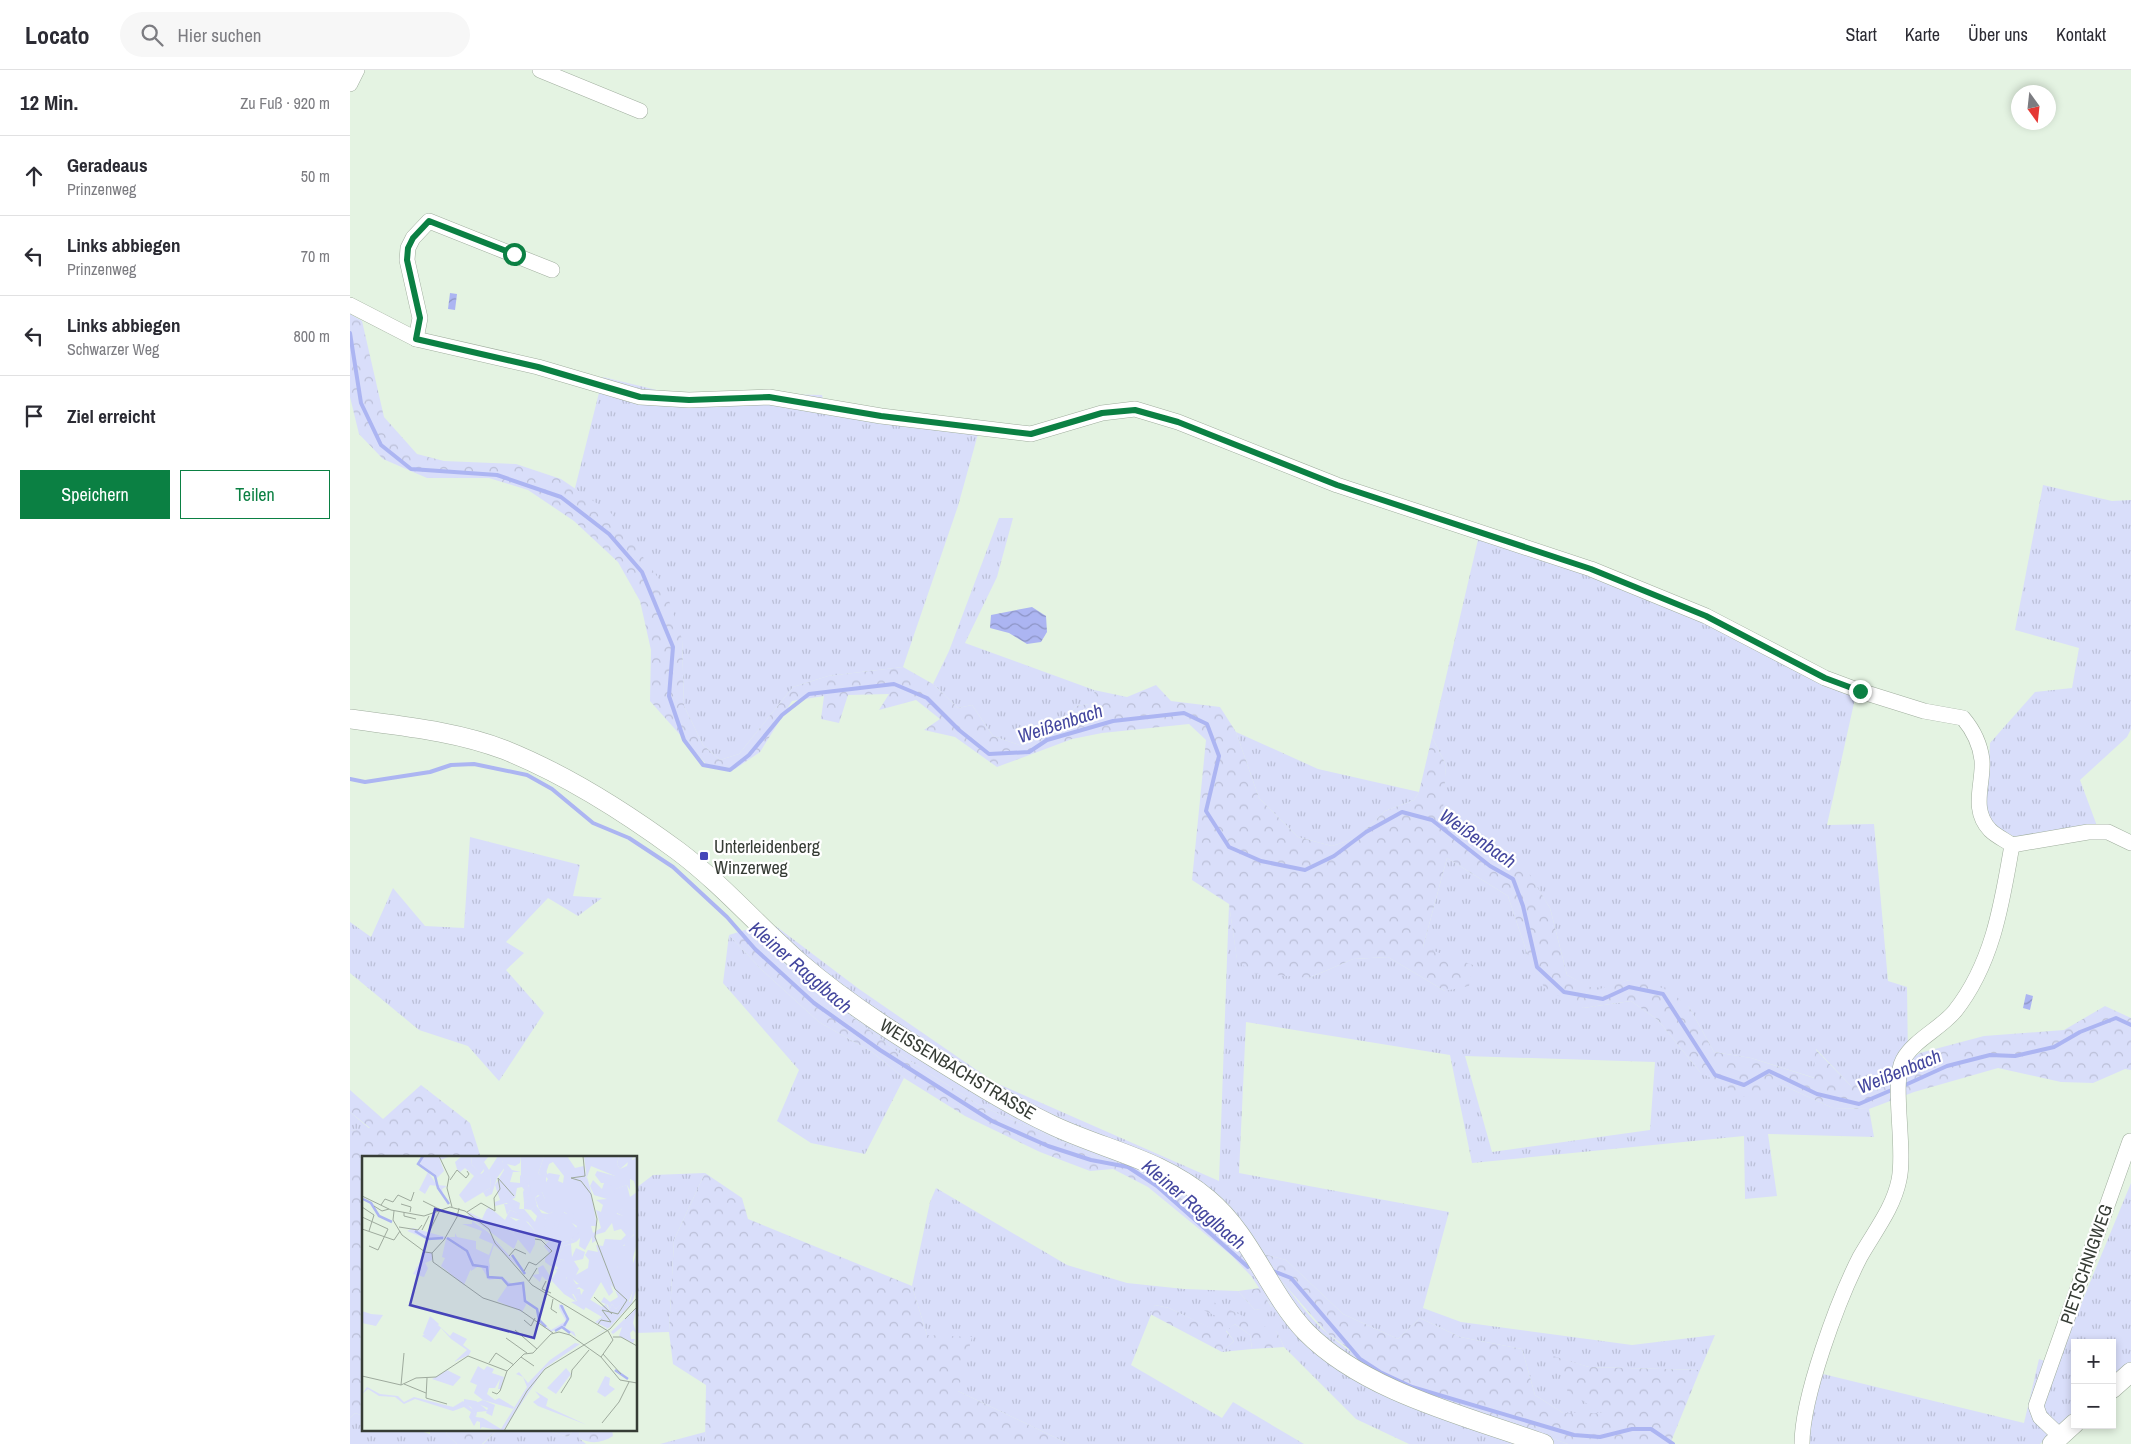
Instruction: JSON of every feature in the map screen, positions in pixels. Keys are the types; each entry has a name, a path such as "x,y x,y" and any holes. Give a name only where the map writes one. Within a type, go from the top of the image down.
{"main road":[{"name":"WEISSENBACHSTRASSE","path":"350,719 423,729 465,738 502,749 564,777 679,852 802,964 868,1015 974,1082 1054,1126 1150,1162 1183,1180 1209,1200 1246,1241 1286,1306 1305,1331 1341,1363 1388,1388 1544,1444"},
{"path":"2116,1385 2131,1372"},
{"path":"2056,1440 2071,1427"}],"street":[{"path":"350,84 357,70"},
{"path":"540,70 640,111"},
{"path":"416,339 420,318 407,254 413,238 429,221 552,270"},
{"path":"350,305 416,339 538,367 640,397 689,400 769,397 881,416 1031,434 1102,413 1135,410 1178,422 1337,485 1591,569 1706,616 1825,678 1924,712 1963,718 1972,729 1979,743 1982,761 1978,804 1984,822 1990,830 2012,845 2088,832 2108,832 2131,842"},
{"path":"1802,1444 1808,1404 1828,1338 1850,1279 1889,1209 1899,1180 1901,1163 1899,1076 1902,1062 1907,1052 1944,1022 1960,1004 1988,953 1999,917 2012,845"},
{"name":"PIETSCHNIGWEG","path":"2056,1440 2040,1417 2036,1406 2130,1141"}],"green space":[{"path":"350,314 362,321 384,417 417,454 444,461 516,464 561,479 611,513 664,586 682,639 684,706 703,745 720,760 739,754 793,687 828,676 903,667 933,684 958,708 972,705 993,736 1022,746 1063,725 1076,706 1096,703 1094,690 1127,697 1156,685 1171,701 1220,707 1236,732 1259,798 1298,837 1332,846 1357,838 1385,811 1414,800 1419,792 1432,737 1446,765 1443,810 1475,844 1524,866 1550,908 1567,975 1596,990 1629,980 1667,989 1689,1007 1714,1052 1751,1058 1814,1078 1815,1049 1852,1087 1867,1074 1887,1082 1908,1061 1920,1053 1984,1036 2064,1030 2105,1006 2131,1018 2131,1070 2125,1069 2093,1083 2061,1082 1998,1068 1914,1092 1869,1109 1833,1108 1782,1085 1744,1097 1700,1072 1658,1020 1631,1001 1583,1008 1545,989 1527,953 1508,896 1447,858 1423,947 1473,965 1469,986 1445,991 1388,957 1353,959 1309,978 1252,973 1237,960 1229,904 1192,880 1206,740 1189,724 1102,733 1072,739 997,767 955,737 924,730 940,719 916,700 879,710 889,694 848,695 839,723 821,719 824,696 792,701 760,752 735,769 706,764 650,701 651,650 640,601 618,562 574,521 528,490 489,478 427,478 383,459 359,434 350,397"},
{"path":"603,377 665,392 822,395 826,412 978,434 958,506 903,667 828,676 793,687 739,754 720,760 703,745 684,706 682,639 575,488"},
{"path":"2043,485 2112,501 2131,500 2131,729 2127,737 2080,780 2097,826 2017,838 1993,826 1986,812 1990,743 2035,692 2072,688 2079,648 2015,630"},
{"path":"999,518 1013,518 997,577 965,643 1094,690 1097,703 1076,706 1063,725 1022,746 993,736 972,705 958,708 933,684 949,651"},
{"path":"1481,527 1705,607 1856,694 1827,825 1874,824 1888,981 1907,987 1908,1061 1887,1082 1852,1087 1816,1049 1815,1078 1751,1058 1714,1052 1689,1007 1629,980 1596,991 1567,975 1550,908 1524,867 1475,844 1442,810 1446,765 1432,737"},
{"path":"1236,732 1318,769 1419,792 1414,800 1385,811 1357,838 1332,846 1298,837 1259,798"},
{"path":"470,837 580,865 573,896 602,898 578,916 548,898 506,942 524,953 506,970 544,1013 499,1081 468,1046 419,1030 350,973 350,922 371,937 393,888 425,926 464,928"},
{"path":"1447,858 1508,896 1527,953 1583,1008 1631,1001 1658,1020 1700,1072 1782,1085 1833,1108 1869,1109 1874,1137 1768,1134 1777,1196 1745,1199 1744,1136 1472,1163 1450,1055 1246,1022 1239,1173 1449,1212 1423,1308 1461,1322 1632,1345 1715,1335 1700,1370 1589,1367 1554,1357 1603,1414 1563,1413 1535,1395 1522,1349 1460,1337 1420,1318 1398,1339 1343,1314 1286,1260 1236,1247 1176,1194 1147,1175 1104,1160 979,1105 907,1059 799,976 745,930 765,923 777,927 859,989 994,1082 1219,1181 1229,904 1237,959 1309,978 1353,959 1388,957 1445,991 1423,947","holes":["1465,1056 1655,1062 1650,1130 1492,1152"]},
{"path":"745,930 799,976 907,1059 979,1105 1104,1160 1147,1175 1176,1194 1236,1247 1286,1260 1343,1314 1398,1339 1420,1318 1460,1337 1522,1349 1535,1395 1563,1413 1602,1413 1568,1392 1553,1356 1589,1367 1700,1370 1670,1444 1568,1444 1420,1392 1377,1369 1327,1333 1278,1277 1251,1276 1232,1256 1148,1187 1113,1169 1090,1171 1040,1152 965,1116 904,1078 872,1052 819,1022 761,969 729,935"},
{"path":"729,935 761,969 819,1022 872,1052 904,1078 865,1154 811,1143 777,1121 799,1070 723,983"},
{"path":"421,1085 470,1123 480,1156 362,1156 362,1415 355,1413 350,1418 350,1131 370,1128 350,1112 350,1090 383,1119"},
{"path":"350,1112 370,1129 350,1131"},
{"path":"705,1173 674,1240 669,1332 638,1333 638,1186 653,1175"},
{"path":"705,1173 742,1198 748,1219 912,1286 927,1335 972,1337 958,1391 1069,1444 705,1444 706,1385 673,1364 669,1332 674,1240"},
{"path":"2131,1183 2131,1362 2116,1375 2116,1339 2071,1339 2071,1416 2040,1444 1807,1444 1815,1394 1823,1374 2024,1423 2039,1359 2056,1365"},
{"path":"936,1188 1067,1265 1127,1283 1184,1289 1238,1291 1255,1310 1272,1307 1251,1276 1278,1277 1321,1328 1355,1355 1383,1372 1442,1400 1568,1444 1409,1444 1356,1419 1284,1347 1277,1332 1217,1316 1214,1330 1169,1308 1155,1305 1131,1365 1222,1418 1233,1402 1304,1444 1069,1444 958,1391 927,1335 912,1286 930,1202"},
{"path":"1260,1288 1272,1308 1255,1310 1238,1291"},
{"path":"1209,1300 1277,1332 1284,1347 1252,1349 1250,1335 1235,1324 1226,1331 1234,1341 1222,1352 1150,1314 1155,1305 1169,1308 1213,1329 1216,1316 1201,1309"},
{"path":"1235,1324 1250,1335 1252,1349 1222,1352 1234,1341 1226,1330"},
{"path":"355,1413 362,1415 362,1432 424,1432 430,1434 430,1432 446,1432 446,1434 457,1444 350,1444 350,1418"},
{"path":"446,1432 495,1432 482,1444 457,1444 446,1434"},
{"path":"495,1432 552,1432 568,1437 572,1432 579,1432 580,1439 586,1444 483,1444"},
{"path":"552,1432 572,1432 568,1437"},
{"path":"579,1432 612,1432 613,1436 605,1440 593,1442 580,1439"},
{"path":"705,1432 705,1444 660,1444"}],"water":[{"path":"450,293 457,294 455,310 448,309"},
{"path":"1032,607 1046,616 1047,632 1041,642 1027,644 1009,633 990,628 991,615"},
{"path":"2026,994 2033,996 2030,1010 2023,1008"}],"waterway":[{"name":"Weißenbach","path":"350,333 361,403 381,445 411,469 497,475 561,497 609,534 642,572 673,647 669,696 684,740 703,765 730,770 749,755 782,715 809,694 894,684 927,698 959,730 989,754 1029,752 1047,740 1113,721 1184,713 1207,724 1219,756 1206,811 1229,847 1261,861 1305,870 1334,856 1366,832 1402,812 1432,820 1490,866 1513,879 1523,906 1537,967 1564,992 1603,999 1629,987 1663,994 1715,1075 1744,1085 1769,1071 1817,1094 1859,1104 1894,1089"},
{"name":"Kleiner Ragglbach","path":"350,779 365,782 430,772 451,765 474,764 527,775 552,789 593,823 629,838 673,867 727,917 755,949 814,1003 880,1050 992,1121 1048,1146 1091,1160 1128,1167 1157,1186 1248,1267"},
{"name":"Weißenbach","path":"1903,1086 1947,1066 1990,1055 2015,1056 2054,1047 2080,1032 2116,1018 2131,1025"},
{"name":"Kleiner Ragglbach","path":"1273,1271 1291,1278 1360,1359 1380,1372 1412,1387 1574,1435 1600,1437 1632,1429 1651,1429 1673,1444"}],"place":[{"name":"Unterleidenberg Winzerweg","path":"704,856"}],"route":[{"path":"514,254 429,221 413,238 408,248 407,260 420,318 416,339 538,367 640,397 689,400 769,397 881,416 1031,434 1102,413 1135,410 1178,422 1337,485 1591,569 1706,616 1825,678 1860,691"}]}
